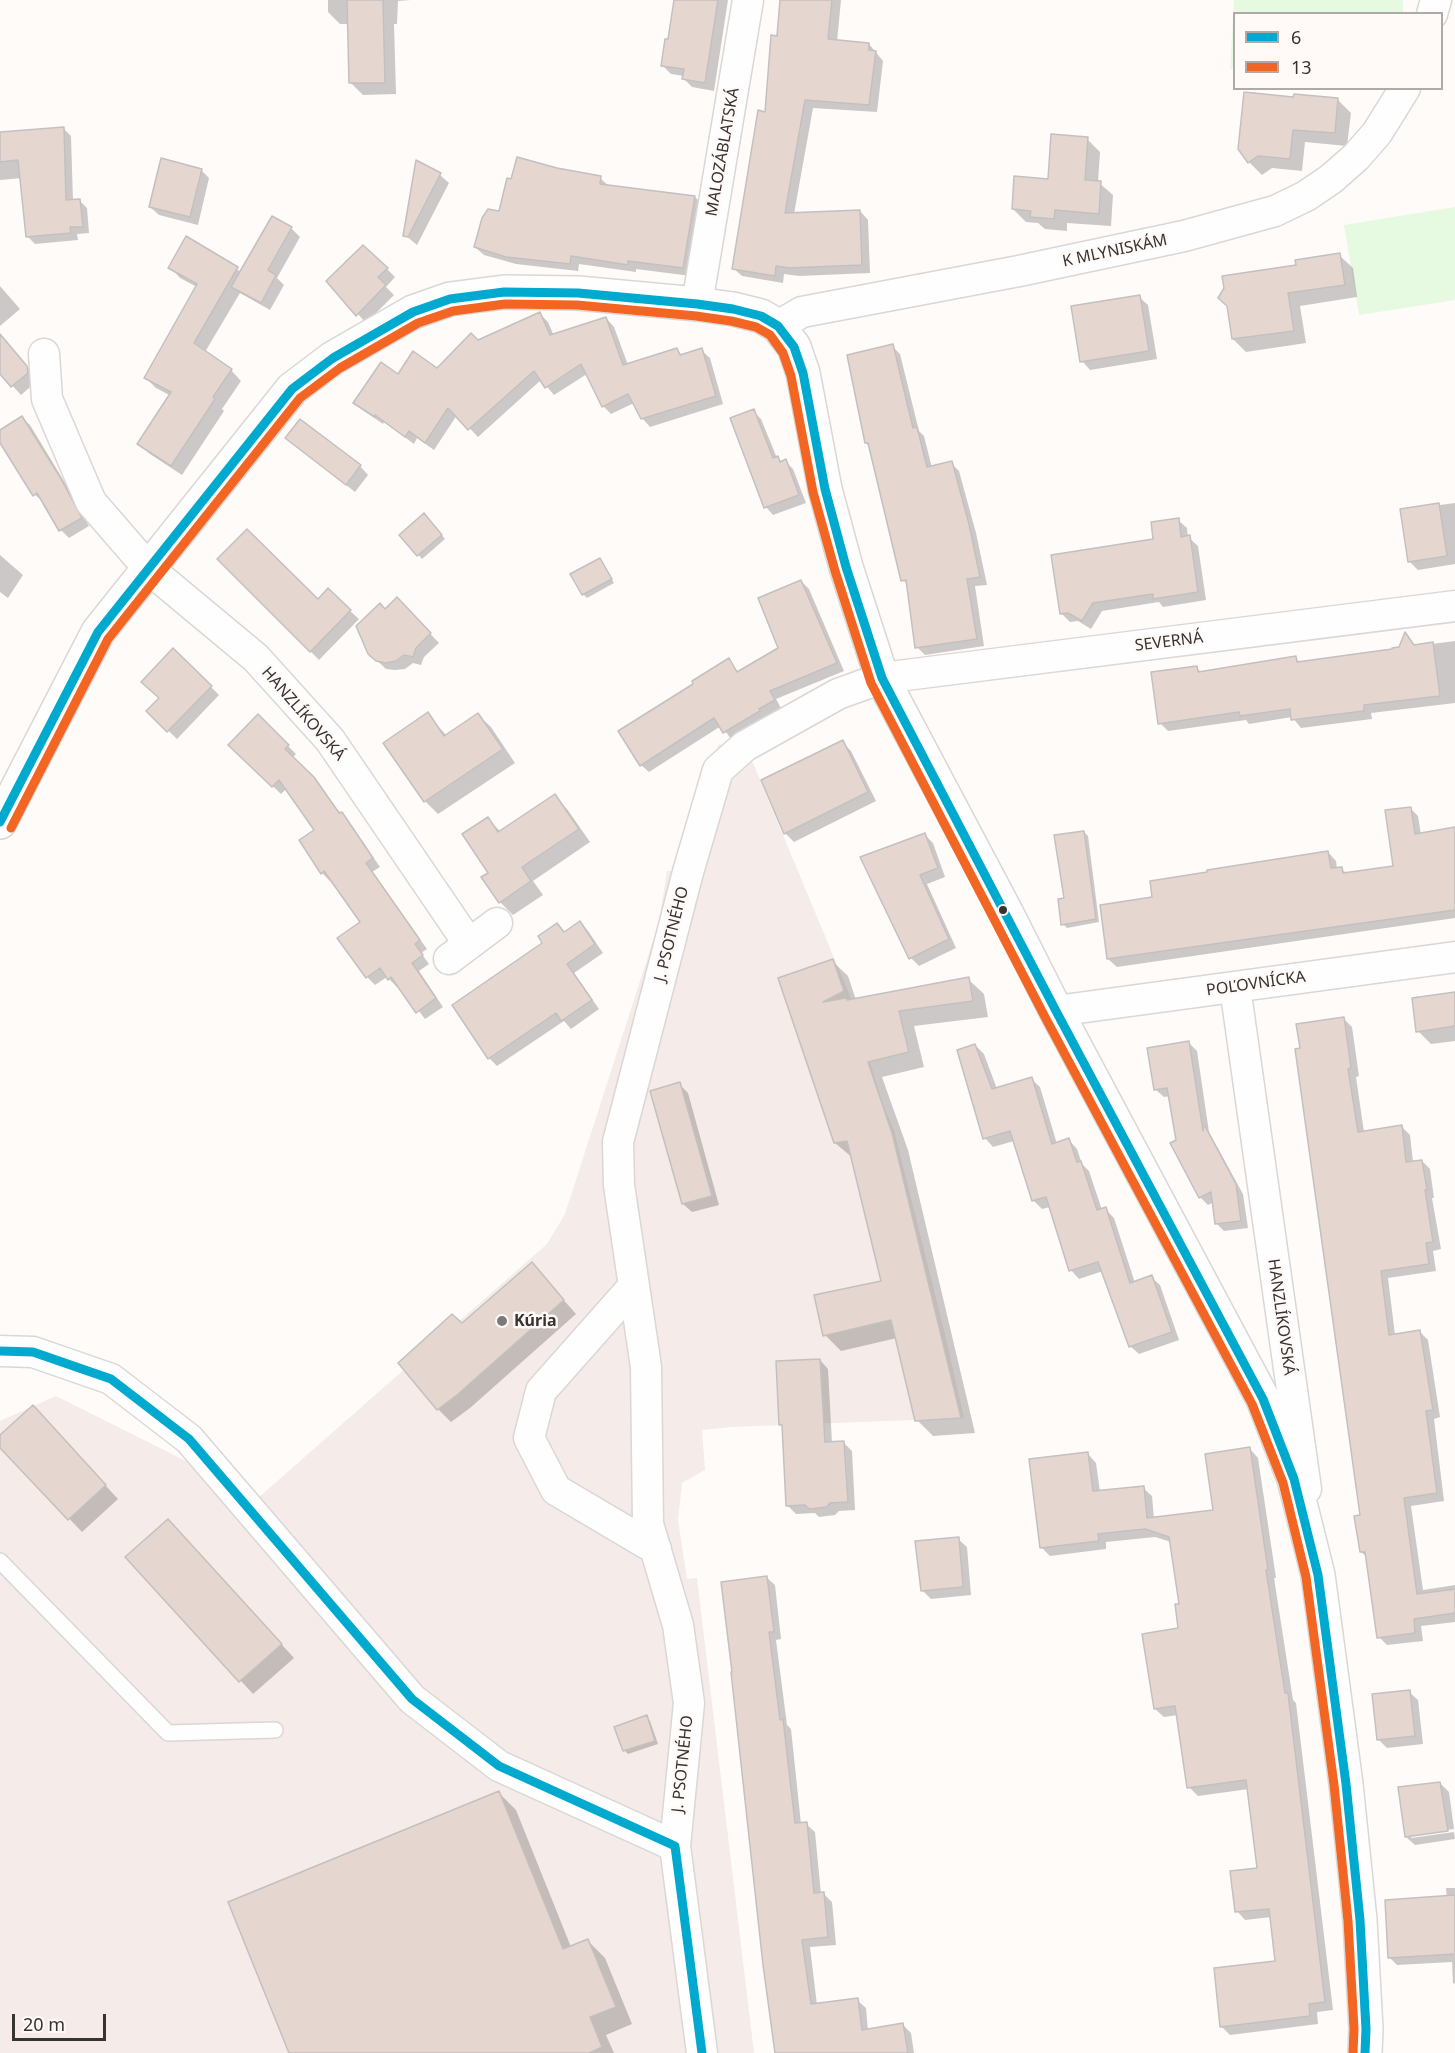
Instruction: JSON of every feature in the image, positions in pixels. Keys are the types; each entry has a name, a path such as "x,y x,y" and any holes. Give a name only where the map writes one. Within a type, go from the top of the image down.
{"street":[{"name":"MALOZÁBLATSKÁ","path":"697,304 748,0"},
{"name":"K MLYNISKÁM","path":"778,326 802,312 1173,239 1275,211 1306,196 1356,157 1377,133 1404,90"},
{"path":"0,822 98,632 292,389 333,358 414,312 450,299 504,292 578,293 697,304 761,316 778,326"},
{"name":"HANZLÍKOVSKÁ","path":"778,326 794,347 803,373 825,489 846,567 882,678 1263,1399 1294,1479 1318,1575"},
{"name":"HANZLÍKOVSKÁ","path":"44,354 47,399 91,502 149,569 256,658 330,740 459,951 497,923"},
{"name":"SEVERNÁ","path":"882,678 1455,606"},
{"name":"J. PSOTNÉHO","path":"702,2053 675,1846 689,1703 678,1624 648,1524 646,1366 619,1185 618,1142 688,872 718,770 745,746 838,693 882,678"},
{"name":"POĽOVNÍCKA","path":"1056,1011 1455,957"},
{"name":"HANZLÍKOVSKÁ","path":"1235,987 1346,1784 1360,1920 1366,2029 1365,2053"},
{"path":"633,1287 541,1391 529,1438 556,1490 656,1549"},
{"path":"0,1351 33,1352 111,1379 189,1439 412,1699 499,1766 675,1846"}],"lane":[{"path":"0,1561 168,1733 275,1730"}],"shaded area":[{"path":"719,744 753,763 850,996 883,1105 894,1130 964,1418 702,1430 705,1470 682,1483 678,1520 687,1579 697,1578 754,2053 0,2053 0,1421 56,1396 188,1462 250,1505 547,1244 565,1214 659,922 667,871 672,871"}],"green space":[{"path":"1234,0 1403,0 1403,12 1233,12"},
{"path":"1233,17 1233,69 1230,69"},
{"path":"1455,207 1455,300 1359,315 1344,225"}],"building":[{"path":"347,0 383,0 385,83 349,83"},
{"path":"674,0 718,0 705,83 682,79 684,69 661,66"},
{"path":"780,0 832,0 828,39 869,43 869,50 876,51 869,105 805,100 785,213 860,210 862,265 789,268 776,266 775,276 732,269 758,110 765,112 771,35 777,36"},
{"path":"1244,92 1293,97 1294,94 1338,98 1335,133 1293,130 1290,159 1258,156 1248,163 1238,149"},
{"path":"64,127 66,200 80,199 83,227 70,227 71,233 26,237 18,160 0,162 0,132"},
{"path":"1051,134 1088,137 1085,180 1101,181 1099,214 1055,210 1054,219 1030,217 1031,211 1012,209 1014,176 1048,179"},
{"path":"517,157 557,168 601,176 600,184 695,196 683,268 628,261 628,265 571,256 570,264 506,257 474,247 482,218 488,209 499,211 507,178 511,179"},
{"path":"161,158 202,169 190,217 149,207"},
{"path":"416,160 441,173 408,237 403,236"},
{"path":"272,216 292,227 268,270 276,275 261,303 231,287"},
{"path":"186,236 238,267 194,343 232,369 171,466 137,444 171,392 144,378 197,284 168,268"},
{"path":"363,245 388,268 378,277 386,285 356,316 326,281"},
{"path":"1340,253 1345,285 1288,293 1294,331 1232,339 1227,306 1218,298 1224,288 1222,276 1296,265 1295,260"},
{"path":"1140,295 1149,351 1080,362 1071,306"},
{"path":"540,312 550,335 606,317 623,365 677,348 680,355 702,348 716,396 641,419 628,394 602,407 581,364 545,388 534,371 468,430 448,408 425,443 409,431 405,437 375,415 375,417 353,403 381,362 398,374 413,351 437,368 471,333 478,340"},
{"path":"0,334 27,366 28,373 11,387 0,374"},
{"path":"893,344 913,428 917,427 927,467 952,461 980,577 967,579 977,639 915,648 906,580 901,581 868,443 865,443 847,355"},
{"path":"754,409 773,458 778,456 780,462 786,459 799,495 764,508 730,418"},
{"path":"22,416 60,477 82,518 59,531 37,493 33,496 0,443 0,430"},
{"path":"300,419 361,465 346,485 285,438"},
{"path":"1439,503 1447,556 1408,562 1400,509"},
{"path":"424,513 442,535 417,556 399,535"},
{"path":"1179,518 1181,537 1190,535 1198,592 1153,599 1153,594 1093,603 1082,621 1068,613 1060,614 1051,555 1153,539 1151,522"},
{"path":"247,529 318,599 328,588 351,610 310,652 217,559"},
{"path":"600,558 612,579 582,595 570,574"},
{"path":"801,580 837,663 770,691 775,700 723,733 714,718 640,766 618,731 693,684 692,681 729,658 737,672 778,648 758,598"},
{"path":"397,597 431,633 416,648 413,657 404,655 396,661 386,663 376,661 368,654 356,626 380,603 385,609"},
{"path":"1405,632 1414,645 1433,642 1440,696 1364,705 1364,711 1291,720 1290,709 1240,716 1239,712 1158,724 1151,672 1197,666 1198,672 1296,656 1297,662 1392,649 1399,647"},
{"path":"173,648 212,686 167,732 146,711 159,698 141,682"},
{"path":"428,712 444,736 478,713 503,749 424,802 383,743"},
{"path":"258,714 289,745 285,749 314,777 339,813 342,812 373,858 366,863 420,940 415,944 423,955 412,963 436,998 416,1013 391,977 388,980 380,968 366,978 337,938 360,922 324,871 321,874 299,840 314,830 279,780 272,787 228,745"},
{"path":"843,740 868,792 784,834 761,780"},
{"path":"555,794 579,829 522,867 531,881 499,903 481,877 488,873 462,834 488,817 498,832"},
{"path":"1411,807 1415,834 1455,827 1455,910 1107,959 1100,905 1152,897 1150,881 1328,851 1331,868 1342,867 1343,873 1393,866 1385,810"},
{"path":"1084,831 1096,919 1061,925 1058,899 1064,898 1054,835"},
{"path":"925,833 938,868 920,875 949,939 909,959 860,857"},
{"path":"580,921 595,944 567,964 592,1000 561,1021 556,1013 488,1059 452,1005 542,943 538,936 557,923 564,932"},
{"path":"833,959 844,991 823,1002 846,998 847,1000 969,977 973,1001 899,1011 909,1052 868,1062 892,1133 961,1418 915,1421 891,1320 823,1336 814,1295 881,1281 847,1141 834,1143 778,978"},
{"path":"1455,992 1455,1026 1416,1032 1412,998"},
{"path":"1344,1017 1351,1068 1348,1069 1358,1132 1402,1125 1406,1162 1422,1160 1433,1242 1426,1243 1429,1264 1381,1271 1389,1335 1420,1330 1433,1410 1426,1411 1437,1493 1404,1498 1417,1594 1455,1589 1455,1613 1414,1619 1415,1633 1377,1638 1365,1552 1360,1552 1354,1516 1360,1515 1295,1049 1300,1048 1296,1024"},
{"path":"1189,1041 1203,1131 1205,1126 1236,1184 1241,1221 1215,1224 1211,1192 1199,1198 1170,1143 1176,1140 1167,1088 1154,1090 1147,1048"},
{"path":"975,1044 992,1089 1032,1077 1052,1144 1069,1138 1077,1162 1081,1161 1097,1210 1106,1207 1130,1283 1152,1275 1172,1332 1129,1347 1098,1262 1069,1271 1046,1197 1032,1201 1010,1131 983,1139 957,1050"},
{"path":"680,1082 712,1196 682,1204 650,1091"},
{"name":"Kúria","path":"532,1262 564,1300 437,1410 398,1363 452,1314 462,1323"},
{"path":"820,1359 825,1442 844,1441 848,1502 830,1503 827,1507 809,1509 805,1505 786,1506 776,1361"},
{"path":"33,1405 106,1485 68,1520 0,1448 0,1435"},
{"path":"1250,1447 1285,1693 1288,1693 1325,2002 1309,2004 1310,2016 1220,2027 1214,1968 1275,1961 1269,1909 1235,1912 1230,1871 1257,1868 1246,1780 1187,1788 1175,1706 1154,1709 1142,1634 1178,1628 1175,1604 1179,1604 1169,1537 1145,1529 1098,1534 1099,1541 1040,1548 1029,1459 1088,1452 1093,1491 1144,1486 1147,1518 1213,1510 1205,1454"},
{"path":"168,1519 282,1644 239,1682 125,1557"},
{"path":"959,1537 963,1587 921,1591 915,1541"},
{"path":"767,1576 774,1632 769,1632 780,1720 783,1719 795,1823 807,1822 814,1893 824,1892 828,1937 802,1940 811,2004 858,1998 862,2030 903,2023 908,2053 775,2053 763,1965 721,1582"},
{"path":"1410,1690 1415,1736 1377,1740 1372,1694"},
{"path":"647,1715 655,1741 623,1751 614,1727"},
{"path":"1440,1782 1448,1831 1405,1837 1398,1787"},
{"path":"499,1791 563,1949 588,1939 616,2007 590,2017 602,2047 589,2053 289,2053 228,1902"},
{"path":"1455,1895 1455,1954 1388,1958 1385,1900"}],"transit line":[{"name":"6","path":"0,822 98,632 292,389 333,358 413,312 450,299 504,292 578,293 697,304 761,316 778,326 794,347 803,373 825,489 846,567 882,678 1263,1399 1294,1479 1318,1575 1346,1784 1360,1920 1366,2029 1365,2053"},
{"name":"13","path":"11,828 108,639 300,398 340,368 418,323 453,311 505,304 577,305 696,316 756,327 770,335 783,353 791,376 813,492 835,571 871,683 1045,1017 1252,1404 1283,1483 1306,1577 1334,1785 1348,1921 1354,2029 1353,2053"},
{"name":"6","path":"0,1351 33,1352 111,1379 189,1439 412,1699 499,1766 675,1846 702,2053"}],"place":[{"name":"Kúria","path":"502,1321"}]}
